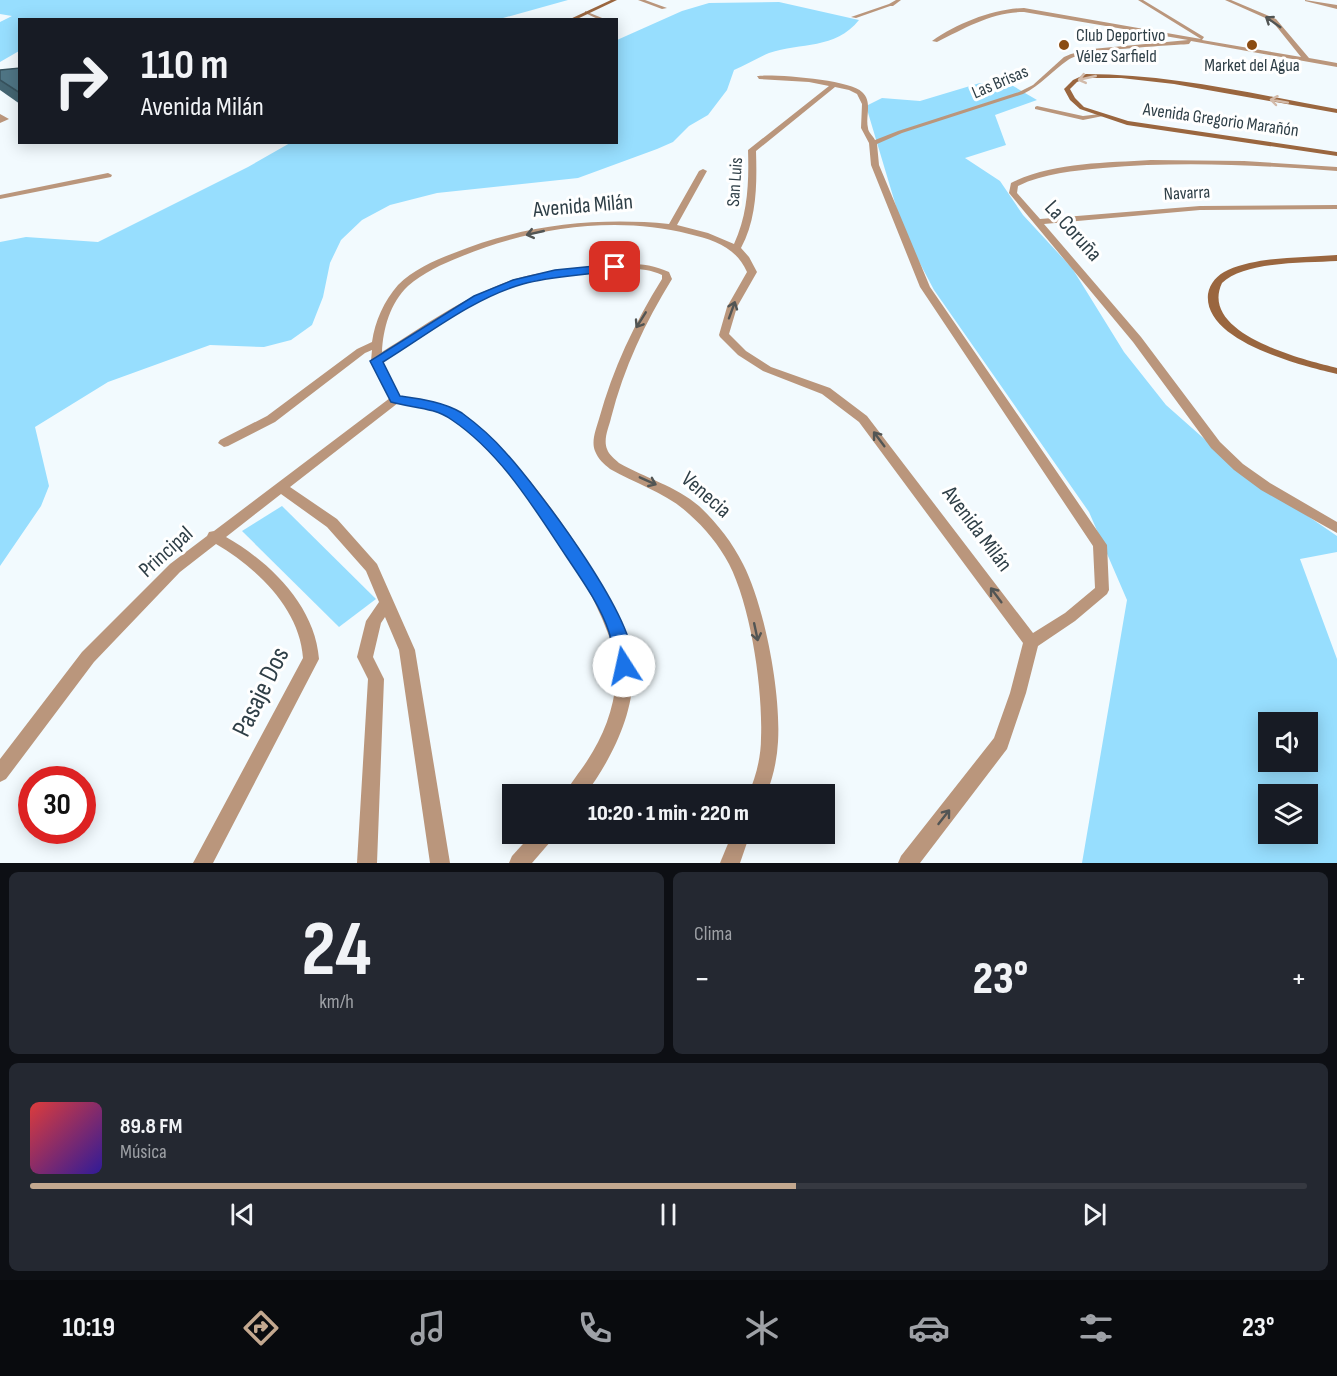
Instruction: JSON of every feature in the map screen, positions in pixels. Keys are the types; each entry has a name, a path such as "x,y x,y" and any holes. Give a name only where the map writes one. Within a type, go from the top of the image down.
{"street":[{"path":"574,18 615,0"},
{"path":"640,0 664,8"},
{"path":"854,17 891,5 899,0"},
{"path":"1140,0 1206,41"},
{"path":"1227,0 1274,20 1307,60"},
{"path":"1307,0 1337,6"},
{"path":"935,41 970,24 1018,9 1337,65"},
{"path":"587,12 600,18"},
{"name":"Las Brisas","path":"873,143 1021,93 1035,86 1066,58 1073,55 1103,50 1206,41"},
{"path":"759,77 774,75 834,85 860,93 865,104 864,128 873,143 875,165 925,287 1100,545 1102,591 1070,617 1031,642 1018,693 1001,743 908,863"},
{"name":"Avenida Gregorio Marañón","path":"1337,111 1152,78 1097,75 1075,81 1067,89 1072,99 1082,108 1100,116 1127,123 1337,154"},
{"name":"San Luis","path":"737,247 745,232 753,177 752,150 834,85"},
{"name":"Avenida Gregorio Marañón","path":"1036,108 1083,118 1100,116"},
{"path":"0,116 6,119 0,121"},
{"name":"La Coruña","path":"1337,169 1221,161 1168,161 1053,172 1026,178 1014,185 1013,194 1091,281 1156,364 1192,416 1226,456 1280,495 1337,528"},
{"path":"672,226 703,171"},
{"path":"0,197 108,175"},
{"name":"Navarra","path":"1039,222 1200,208 1337,207"},
{"name":"Avenida Milán","path":"376,361 380,326 390,302 410,279 450,257 494,243 555,228 616,222 672,226 694,231 737,247 747,259 752,272 732,307 724,336 742,353 767,369 826,391 863,419 1031,642"},
{"path":"1337,258 1276,263 1237,270 1220,278 1213,291 1213,307 1227,324 1249,341 1276,354 1337,371"},
{"name":"Venecia","path":"376,361 478,298 516,282 555,273 615,267 666,274 667,279 635,330 611,388 600,439 601,450 619,469 659,486 705,519 728,550 743,578 757,631 769,725 762,784"},
{"path":"224,442 271,419 361,351 378,344"},
{"path":"376,361 396,399 429,404 456,416 500,455 539,503 594,584 618,632 624,666 620,702 607,743 581,784"},
{"name":"Principal","path":"0,773 88,657 175,568 396,399"},
{"path":"280,486 332,523 372,568 387,602 407,650 440,863"},
{"name":"Pasaje Dos","path":"203,863 310,659 312,642 303,619 252,560 214,536"},
{"path":"368,863 376,679 365,657 374,621 387,602"},
{"path":"519,863 535,844"},
{"path":"730,863 737,844"}],"shaded area":[{"path":"0,0 568,0 503,18 18,18 18,52 0,62 0,22 12,16 0,14"},
{"path":"779,2 859,20 850,30 828,41 769,53 734,70 727,90 708,115 689,126 673,142 657,149 578,178 437,193 390,205 362,220 341,240 330,263 323,297 312,325 291,340 264,347 210,345 108,382 35,427 49,486 41,506 0,566 0,242 26,237 98,242 248,167 288,144 618,144 618,40 682,11 709,3"},
{"path":"980,83 1008,83 1037,100 995,115 1006,145 965,158 1000,181 1023,215 1072,268 1124,352 1166,405 1236,467 1337,536 1337,552 1300,559 1337,659 1337,863 1082,863 1127,600 1089,512 934,290 904,233 866,106 882,98 920,101"},
{"path":"282,506 376,599 339,627 242,531"}],"building":[{"path":"18,68 18,92 0,80 0,70"}],"place":[{"name":"Club Deportivo Vélez Sarfield","path":"1064,45"},
{"name":"Market del Agua","path":"1252,45"}],"route":[{"path":"615,267 555,273 516,282 478,298 376,361 396,399 429,404 456,416 500,455 539,503 594,584 618,632 624,666"}]}
